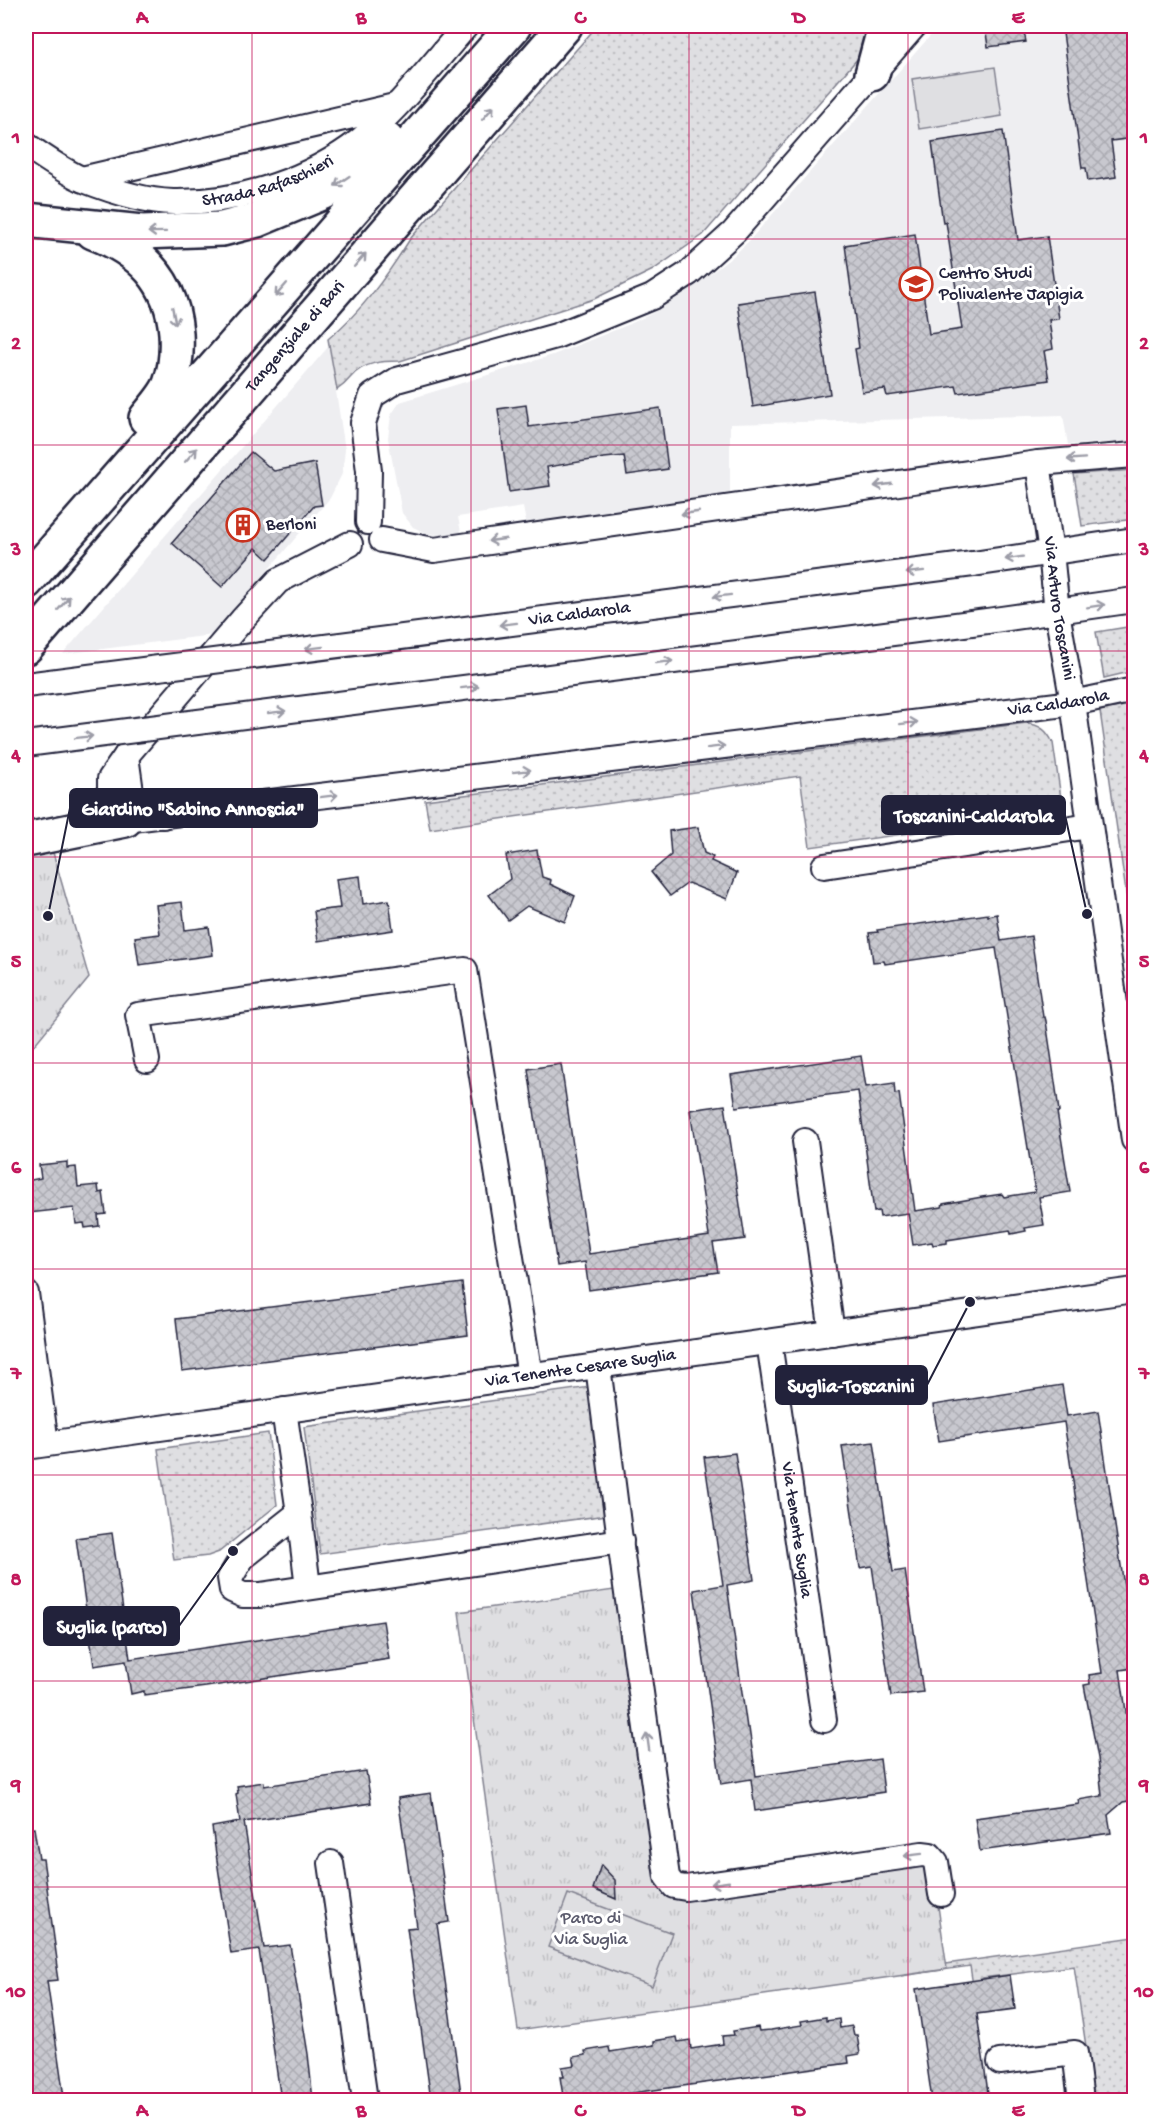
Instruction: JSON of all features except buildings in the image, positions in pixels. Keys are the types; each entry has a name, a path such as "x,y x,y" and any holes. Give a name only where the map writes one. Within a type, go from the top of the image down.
{"highway":[{"name":"Tangenziale di Bari","path":"26,647 565,26"},
{"path":"524,72 579,26"},
{"path":"872,74 885,26"},
{"path":"26,220 142,232 222,229 257,220 291,207 345,181 412,114 505,36"},
{"path":"26,582 505,36"},
{"path":"70,530 79,497 148,416 170,385 177,349 175,317 168,294 157,276 139,258 109,238 74,225"},
{"path":"26,840 125,820"}],"street":[{"name":"Strada Rafaschieri","path":"26,145 82,179 141,198 171,202 198,201 254,192 312,171 351,148 395,106 466,26"},
{"path":"375,531 363,423 372,396 397,380 556,336 652,297 689,273 734,232 914,26"},
{"path":"82,179 395,106"},
{"path":"125,820 110,806 110,779 126,756 278,581 350,544 349,539 353,528 358,524 434,550 1038,463 1134,455"},
{"name":"Via Arturo Toscanini","path":"1038,463 1057,612 1073,703 1134,1140"},
{"name":"Via Caldarola","path":"26,685 973,564 1134,540"},
{"path":"26,744 1057,612 1134,600"},
{"name":"Via Caldarola","path":"125,820 1073,703 1134,690"},
{"path":"126,756 132,799 138,807 165,816"},
{"path":"824,866 1089,826"},
{"path":"147,1060 138,1015 465,970 530,1376"},
{"path":"805,1141 832,1334"},
{"name":"Via Tenente Cesare Suglia","path":"36,1446 1134,1290"},
{"path":"26,1293 36,1446"},
{"name":"Via tenente Suglia","path":"770,1342 824,1720"},
{"path":"598,1366 667,1877 674,1886 686,1888 922,1854 930,1855 936,1862 941,1894"},
{"path":"284,1410 308,1587"},
{"path":"299,1512 242,1558 230,1578 232,1590 243,1595 260,1595 621,1540"},
{"path":"332,1863 365,2100"},
{"path":"1000,2062 1075,2053 1081,2100"}],"shaded area":[{"name":"Centro Studi Polivalente Japigia","path":"939,26 1134,26 1134,441 1068,445 1063,415 730,424 730,494 526,523 523,507 458,517 461,532 442,535 428,534 413,527 402,513 388,438 391,415 400,402 553,355 630,324 657,311 685,293 748,242"},
{"path":"329,346 345,450 342,474 330,498 212,635 63,654"}],"green space":[{"path":"597,26 873,26 859,57 703,235 653,270 594,299 400,361 367,365 337,390 328,339 363,305 410,239"},
{"path":"995,67 1002,116 919,129 912,79"},
{"path":"1134,470 1134,519 1082,526 1074,474"},
{"path":"1134,626 1134,671 1104,678 1096,632"},
{"path":"1134,704 1134,905 1128,906 1100,711"},
{"path":"1026,723 1042,729 1053,743 1063,812 810,847 800,776 430,829 425,800"},
{"path":"52,849 89,978 26,1055 26,854"},
{"path":"590,1387 614,1514 320,1554 304,1427"},
{"path":"268,1433 277,1505 219,1552 208,1556 174,1560 158,1449"},
{"name":"Parco di Via Suglia","path":"621,1589 663,1881 932,1864 947,1969 518,2030 459,1612"},
{"path":"568,1894 672,1933 652,1986 548,1947"},
{"path":"1134,1937 1134,2100 1094,2100 1074,1966 983,1978 984,1991 974,1992 970,1966 901,1976 946,1964"}],"place":[{"name":"Centro Studi Polivalente Japigia","path":"916,284"},
{"name":"Berloni","path":"243,525"},
{"name":"Toscanini-Caldarola","path":"1087,914"},
{"name":"Giardino \"Sabino Annoscia\"","path":"48,916"},
{"name":"Suglia-Toscanini","path":"970,1302"},
{"name":"Suglia (parco)","path":"233,1551"}]}
